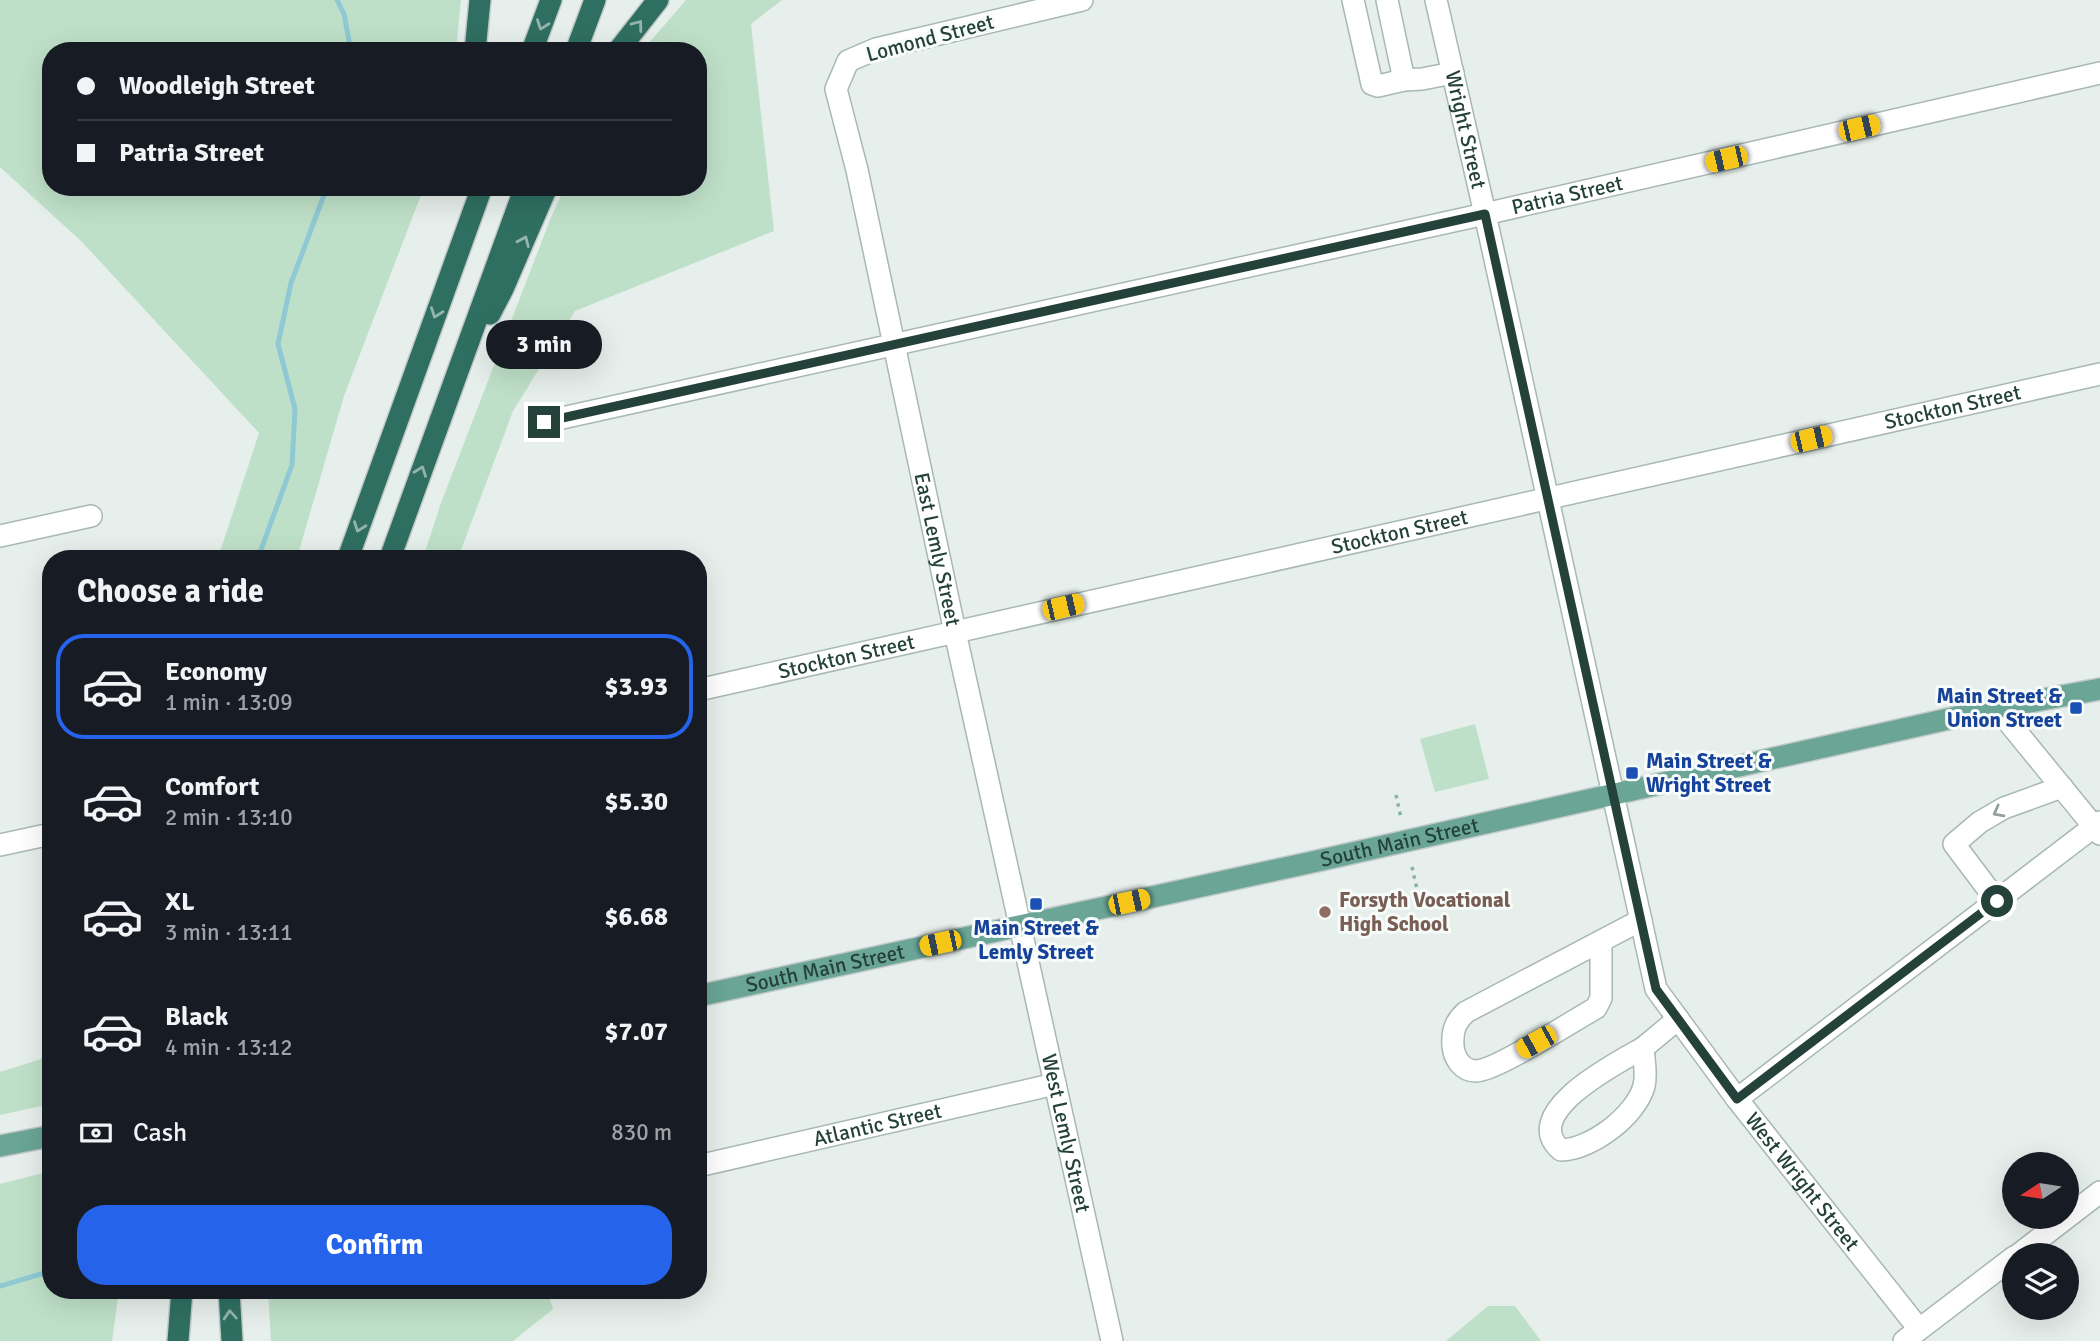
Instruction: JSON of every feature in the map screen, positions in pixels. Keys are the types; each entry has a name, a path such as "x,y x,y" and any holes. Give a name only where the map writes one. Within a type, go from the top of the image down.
{"highway":[{"path":"476,42 480,0"},
{"path":"535,42 551,0"},
{"path":"579,42 595,0"},
{"path":"625,42 658,0"},
{"path":"459,249 463,196"},
{"path":"351,550 479,196"},
{"path":"393,550 522,196"},
{"path":"450,390 503,289 543,196"},
{"path":"230,1299 232,1341"},
{"path":"181,1300 181,1341"}],"main road":[{"name":"South Main Street","path":"707,994 1997,708 2100,689"},
{"path":"0,1146 42,1138"}],"street":[{"name":"Lomond Street","path":"856,170 836,89 848,61 876,49 1082,0"},
{"path":"1353,0 1372,83 1378,86 1452,73"},
{"path":"1387,0 1404,80"},
{"name":"Wright Street","path":"1436,0 1613,794"},
{"name":"Patria Street","path":"544,422 1485,214 2100,73"},
{"name":"East Lemly Street","path":"856,170 1021,926"},
{"name":"Stockton Street","path":"707,688 2100,374"},
{"path":"0,536 91,516"},
{"path":"1737,1099 2098,827 1997,708"},
{"path":"1997,901 1954,844 1980,822 2004,808 2062,787"},
{"name":"West Wright Street","path":"1613,794 1656,989 1912,1335"},
{"path":"0,845 42,836"},
{"path":"1601,941 1602,986 1601,998 1596,1008 1495,1065 1476,1071 1467,1069 1460,1063 1454,1054 1454,1029 1466,1012 1601,941 1641,920"},
{"name":"West Lemly Street","path":"1021,926 1112,1341"},
{"path":"1643,1048 1646,1077 1643,1090 1638,1102 1627,1115 1574,1150 1561,1150 1554,1144 1551,1118 1566,1101 1602,1072 1643,1048 1678,1019"},
{"name":"Atlantic Street","path":"707,1164 1055,1084"},
{"path":"2033,1243 2100,1192"},
{"path":"1912,1335 2002,1267"}],"path":[{"path":"1396,795 1401,818"},
{"path":"1412,867 1421,907"}],"green space":[{"path":"0,0 461,0 457,42 42,42 42,196 421,196 344,396 299,550 221,550 259,433 82,242 0,167"},
{"path":"686,0 782,0 751,24 774,231 575,311 513,411 461,550 426,550 441,503 561,196 707,196 707,42 650,42"},
{"path":"1475,724 1489,779 1435,792 1420,739"},
{"path":"42,1056 42,1106 0,1115 0,1072"},
{"path":"42,1173 42,1299 118,1299 112,1341 0,1341 0,1184"},
{"path":"269,1299 550,1299 553,1309 513,1341 271,1341"},
{"path":"1488,1306 1515,1306 1541,1341 1446,1341"}],"waterway":[{"path":"337,0 344,14 349,42"},
{"path":"261,550 292,465 295,409 278,344 291,283 324,196"},
{"path":"0,1286 42,1274"}],"place":[{"name":"Main Street & Union Street","path":"2076,708"},
{"name":"Main Street & Wright Street","path":"1632,773"},
{"name":"Main Street & Lemly Street","path":"1036,904"},
{"name":"Forsyth Vocational High School","path":"1325,912"}],"route":[{"path":"544,422 1485,214 1656,989 1737,1099 1997,901"}]}
